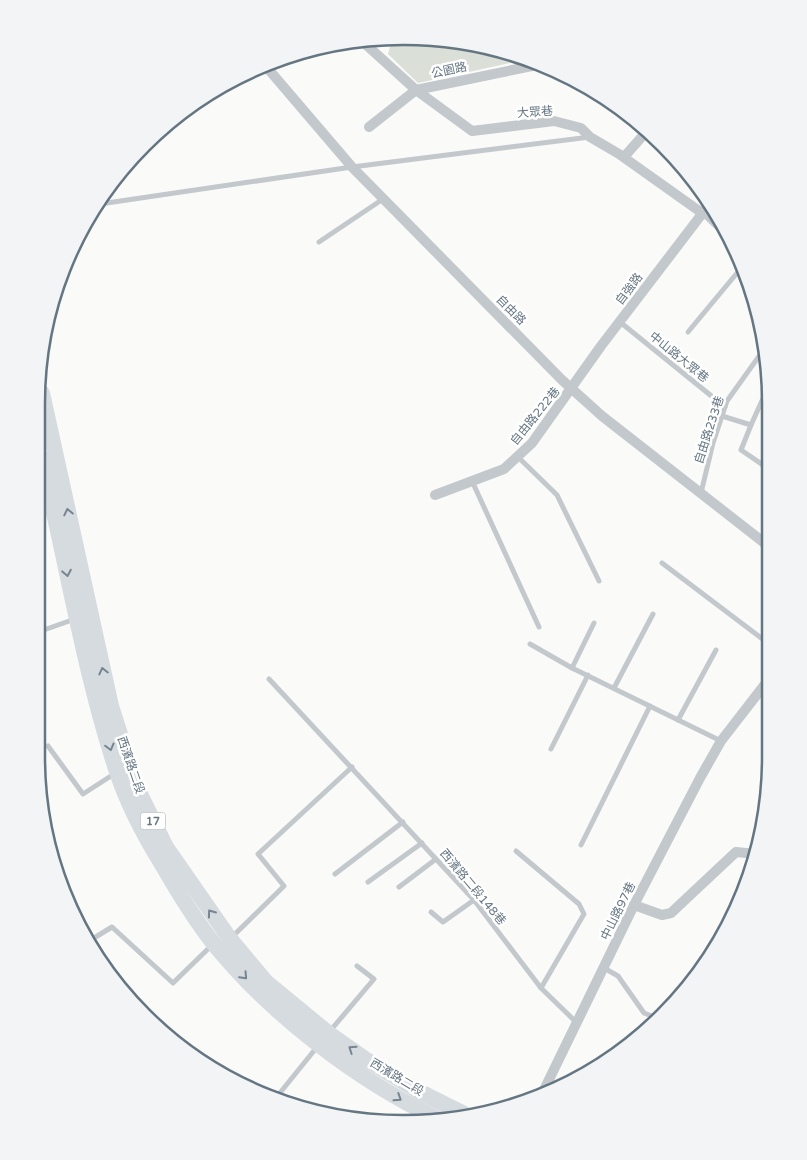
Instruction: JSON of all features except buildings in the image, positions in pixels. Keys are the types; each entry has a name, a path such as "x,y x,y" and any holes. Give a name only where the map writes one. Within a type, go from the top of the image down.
{"main road":[{"name":"西濱路二段","path":"45,409 83,617 117,772 148,842 214,944 261,995 324,1039 411,1106 428,1114"},
{"name":"西濱路二段","path":"45,471 83,617 137,788 166,847 230,939 266,982 324,1039 457,1111"}],"street":[{"path":"369,47 416,90 369,127"},
{"name":"公園路","path":"416,90 527,67"},
{"name":"自由路","path":"270,71 352,167 572,389 701,494 762,540"},
{"name":"大眾巷","path":"416,90 472,131 554,121 580,128 590,137 705,210"},
{"path":"624,157 642,136"},
{"name":"自強路","path":"572,389 705,210"},
{"name":"自由路222巷","path":"435,495 504,469 532,442 572,389"},
{"name":"中山路97巷","path":"546,1086 634,905 721,741 762,689"},
{"path":"634,905 662,915 671,913 736,852 749,853"}],"lane":[{"path":"106,203 352,167 590,137"},
{"path":"319,242 383,199"},
{"name":"中山路大眾巷","path":"688,332 737,273"},
{"name":"中山路大眾巷","path":"620,322 725,407"},
{"name":"自由路233巷","path":"701,494 725,407 746,372 759,356"},
{"path":"762,401 741,450 762,464"},
{"path":"722,416 751,425"},
{"path":"517,456 557,495 599,581"},
{"path":"472,481 539,627"},
{"path":"662,563 762,639"},
{"path":"614,688 653,614"},
{"path":"45,630 83,617"},
{"path":"572,668 594,623"},
{"path":"530,644 572,668 721,741"},
{"path":"678,720 716,650"},
{"path":"551,749 588,676"},
{"name":"西濱路二段148巷","path":"270,679 474,900 541,988 577,1023"},
{"path":"581,845 650,706"},
{"path":"48,746 83,794 117,772"},
{"path":"230,939 284,886 258,854 352,767"},
{"path":"335,874 403,822"},
{"path":"368,882 422,843"},
{"path":"516,851 579,904 584,914 541,988"},
{"path":"399,887 436,858"},
{"path":"431,912 443,922 474,900"},
{"path":"94,938 112,927 173,982 214,944"},
{"path":"280,1093 374,979 357,966"},
{"path":"604,968 618,976 644,1013 651,1016"}],"shaded area":[{"path":"390,46 427,46 473,52 513,62 418,83 388,54"}]}
